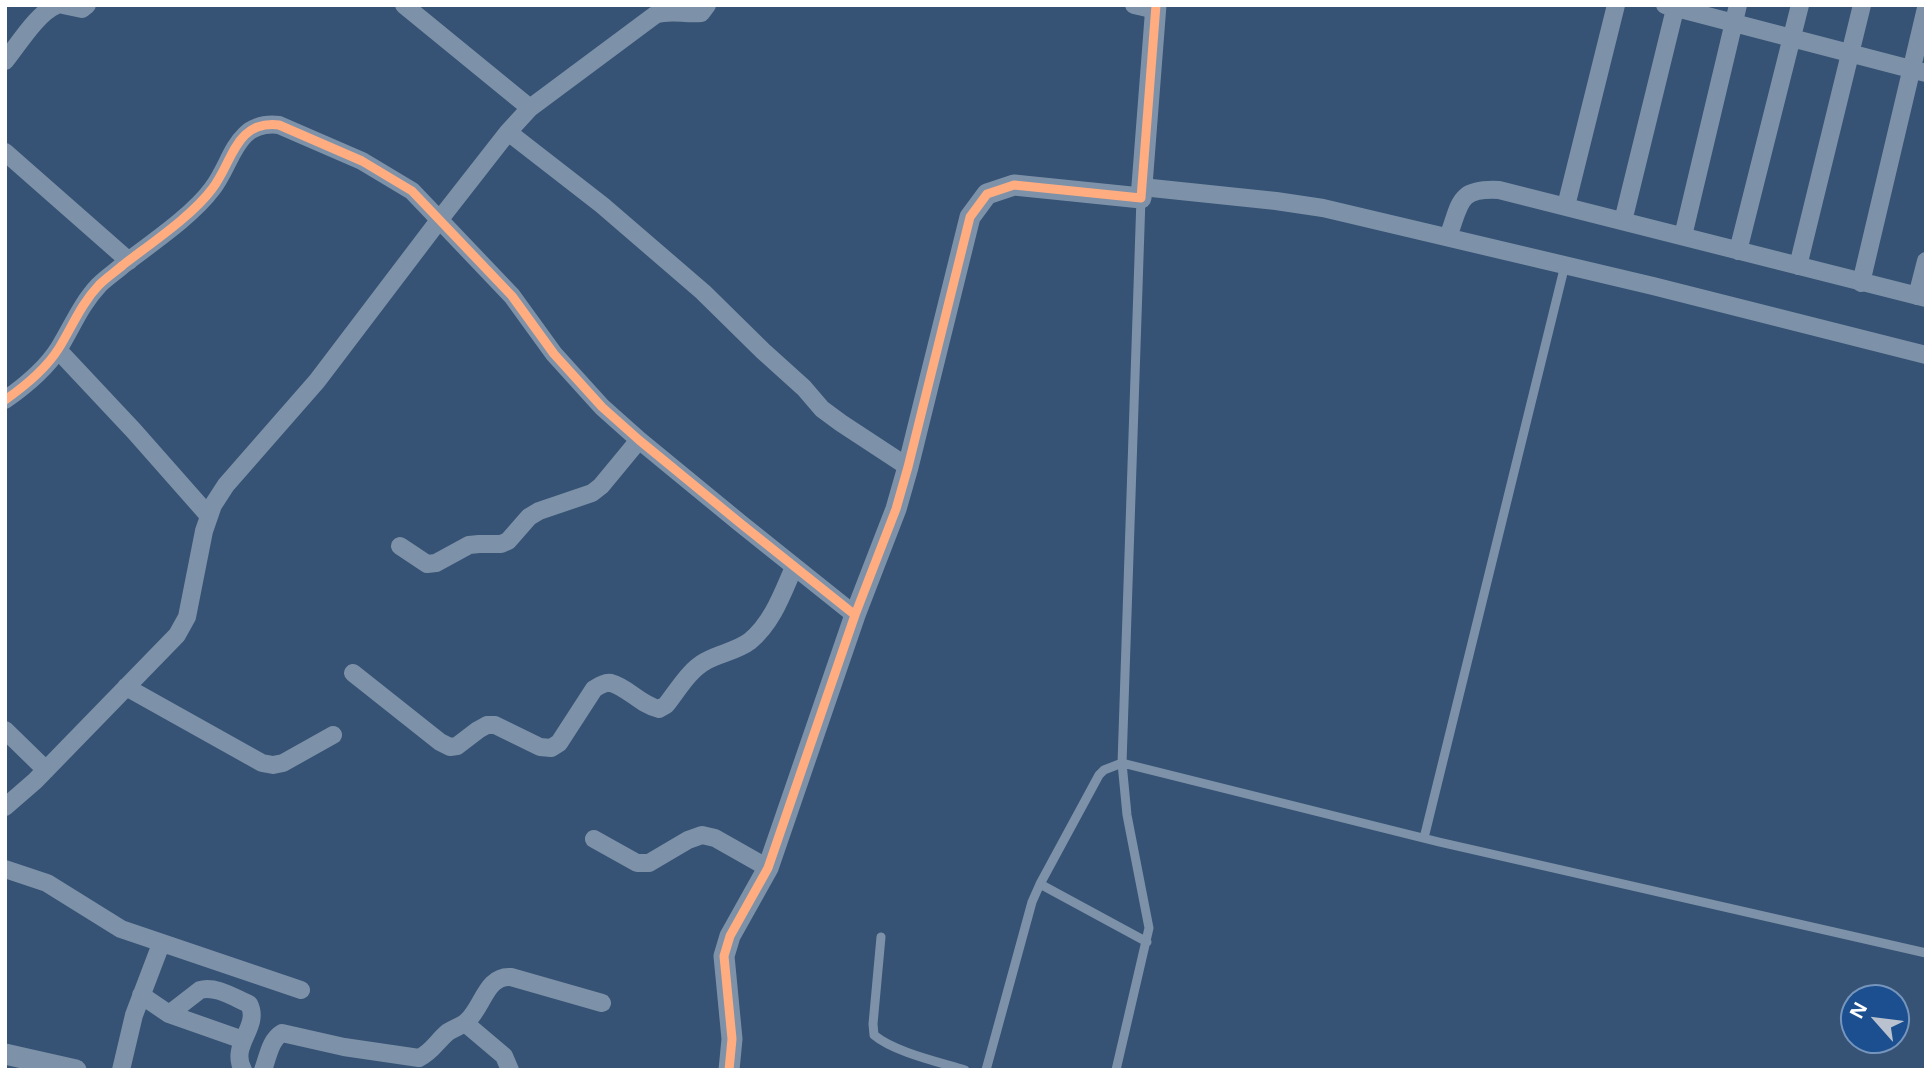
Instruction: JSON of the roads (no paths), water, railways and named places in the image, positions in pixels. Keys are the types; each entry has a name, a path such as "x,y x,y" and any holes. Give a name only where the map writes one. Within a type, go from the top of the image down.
{"street":[{"path":"5,61 42,16 57,5"},
{"path":"63,5 82,9 87,5"},
{"path":"404,5 530,108"},
{"path":"5,807 46,770 177,635 187,617 204,531 213,505 226,485 317,381 508,132 530,108 655,15 663,12 701,13 707,5"},
{"path":"1134,5 1156,8 1142,193"},
{"path":"1566,206 1616,5"},
{"path":"1683,236 1738,5"},
{"path":"1738,251 1800,5"},
{"path":"1798,266 1862,5"},
{"path":"1623,221 1672,6 1918,71"},
{"path":"1861,283 1918,71 1926,8"},
{"path":"5,400 30,382 58,350 74,320 99,285 202,201 222,175 235,146 245,135 267,124 279,125 362,161 412,191 512,296 554,354 602,407 855,615"},
{"path":"508,132 602,205 703,292 804,388 822,409 908,467"},
{"path":"5,152 129,261"},
{"path":"729,1070 733,1039 724,956 726,947 768,868 855,615 896,509 970,217 987,194 1014,185 1276,201 1323,208 1926,355"},
{"path":"1448,237 1462,198 1467,193 1479,189 1499,190 1921,297 1926,261"},
{"path":"58,350 209,516"},
{"path":"400,546 427,564 436,563 469,545 501,544 508,541 528,517 539,510 592,493 639,440"},
{"path":"354,673 440,742 450,747 457,746 478,730 495,725 540,747 551,748 559,743 594,689 603,684 611,683 659,709 666,705 696,667 753,639 775,610 794,566"},
{"path":"126,687 262,763 283,763 333,735"},
{"path":"5,730 46,770"},
{"path":"594,839 638,863 649,863 688,840 702,835 715,838 768,868"},
{"path":"5,869 47,883 121,929 301,989"},
{"path":"121,1070 134,1015 161,944"},
{"path":"263,1070 276,1036 282,1033 344,1047 419,1058 428,1054 446,1034 465,1023 494,981 503,976 602,1003"},
{"path":"169,1014 200,990 212,988 249,1004 252,1018 239,1051 238,1061 243,1070"},
{"path":"141,995 169,1014 243,1040"},
{"path":"465,1023 504,1056 510,1070"},
{"path":"5,1054 76,1070"}],"lane":[{"path":"1116,1070 1149,928 1126,815 1122,764 1142,193"},
{"path":"1424,838 1565,265"},
{"path":"986,1070 1032,902 1040,884 1099,775 1104,770 1122,764 1424,838 1926,953"},
{"path":"1040,884 1147,942"},
{"path":"881,937 874,1035 881,1041 965,1070"}]}
